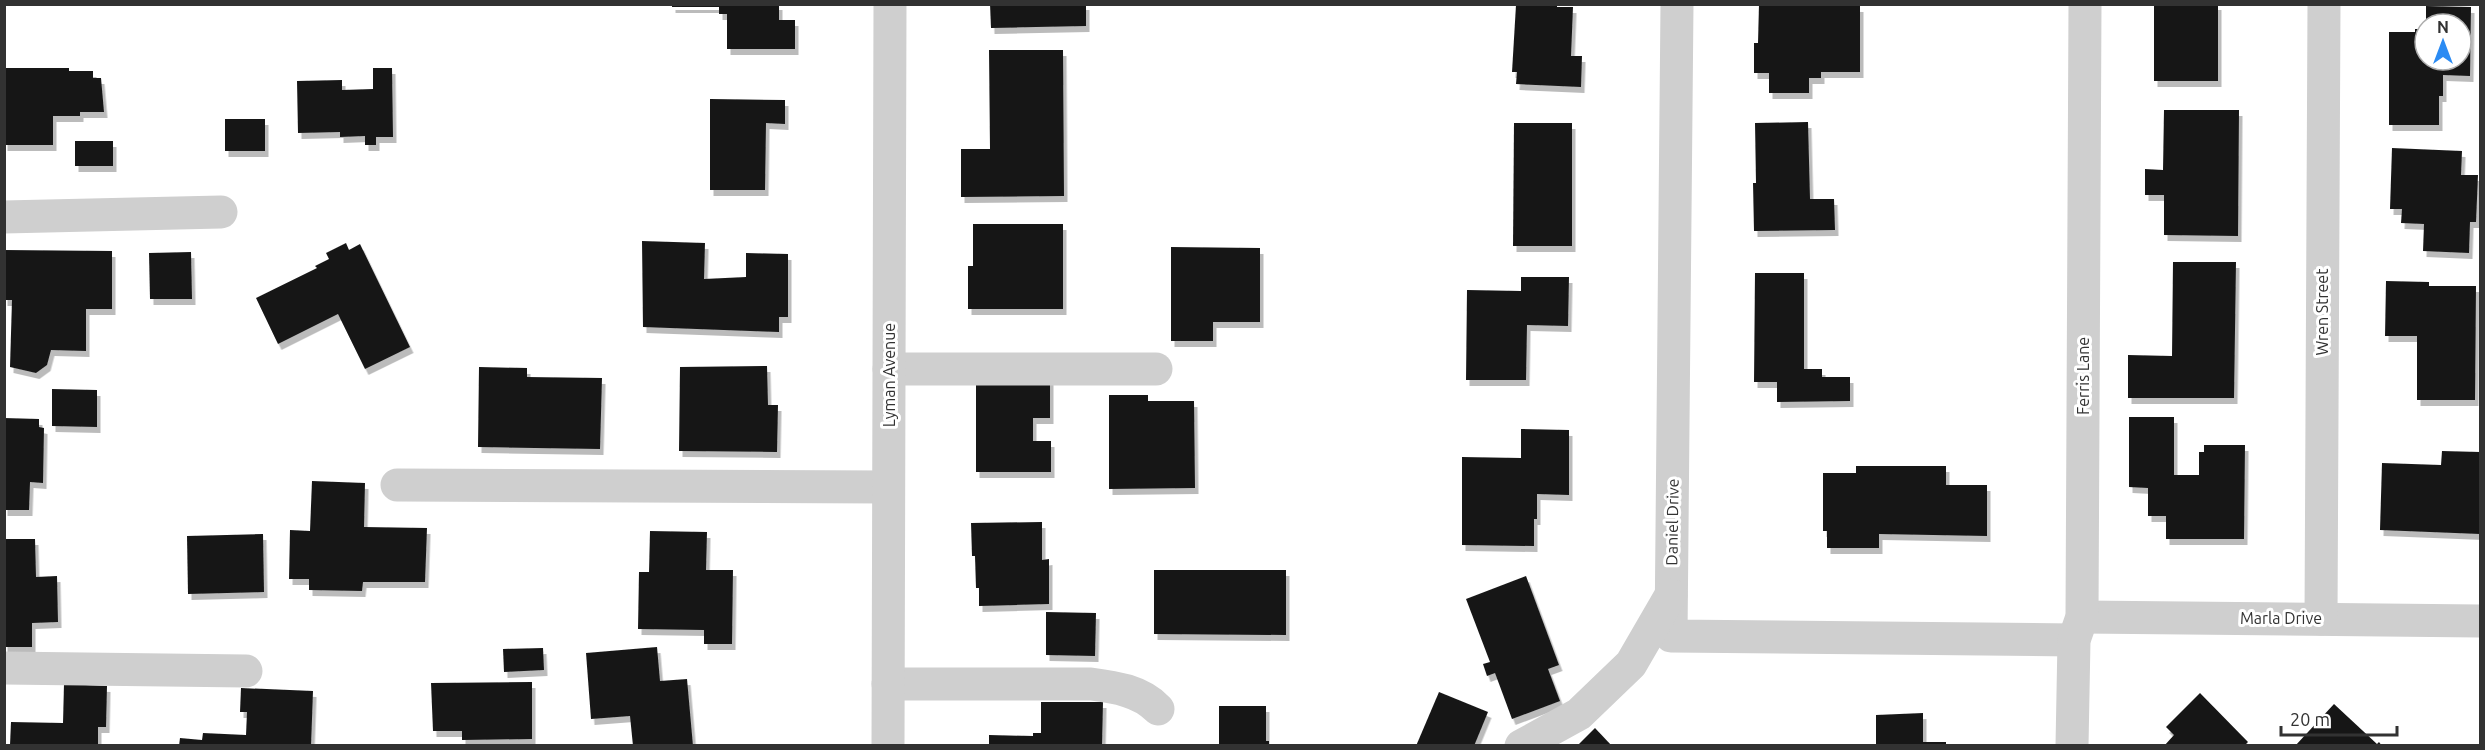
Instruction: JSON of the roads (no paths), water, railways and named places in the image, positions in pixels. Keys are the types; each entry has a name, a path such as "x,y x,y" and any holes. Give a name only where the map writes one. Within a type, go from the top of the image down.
{"street":[{"name":"Lyman Avenue","path":"888,746 890,4"},
{"name":"Daniel Drive","path":"1677,4 1671,636 2078,629"},
{"name":"Ferris Lane","path":"2072,746 2078,629 2085,4"},
{"name":"Wren Street","path":"2321,619 2324,4"},
{"path":"4,217 221,212"},
{"path":"889,369 1156,369"},
{"path":"397,485 888,487"},
{"path":"1521,746 1579,714 1630,664 1671,594"},
{"name":"Marla Drive","path":"2078,629 2321,619 2481,621"},
{"path":"4,668 246,672"},
{"path":"888,684 1090,684 1122,688 1151,702 1158,709"}]}
